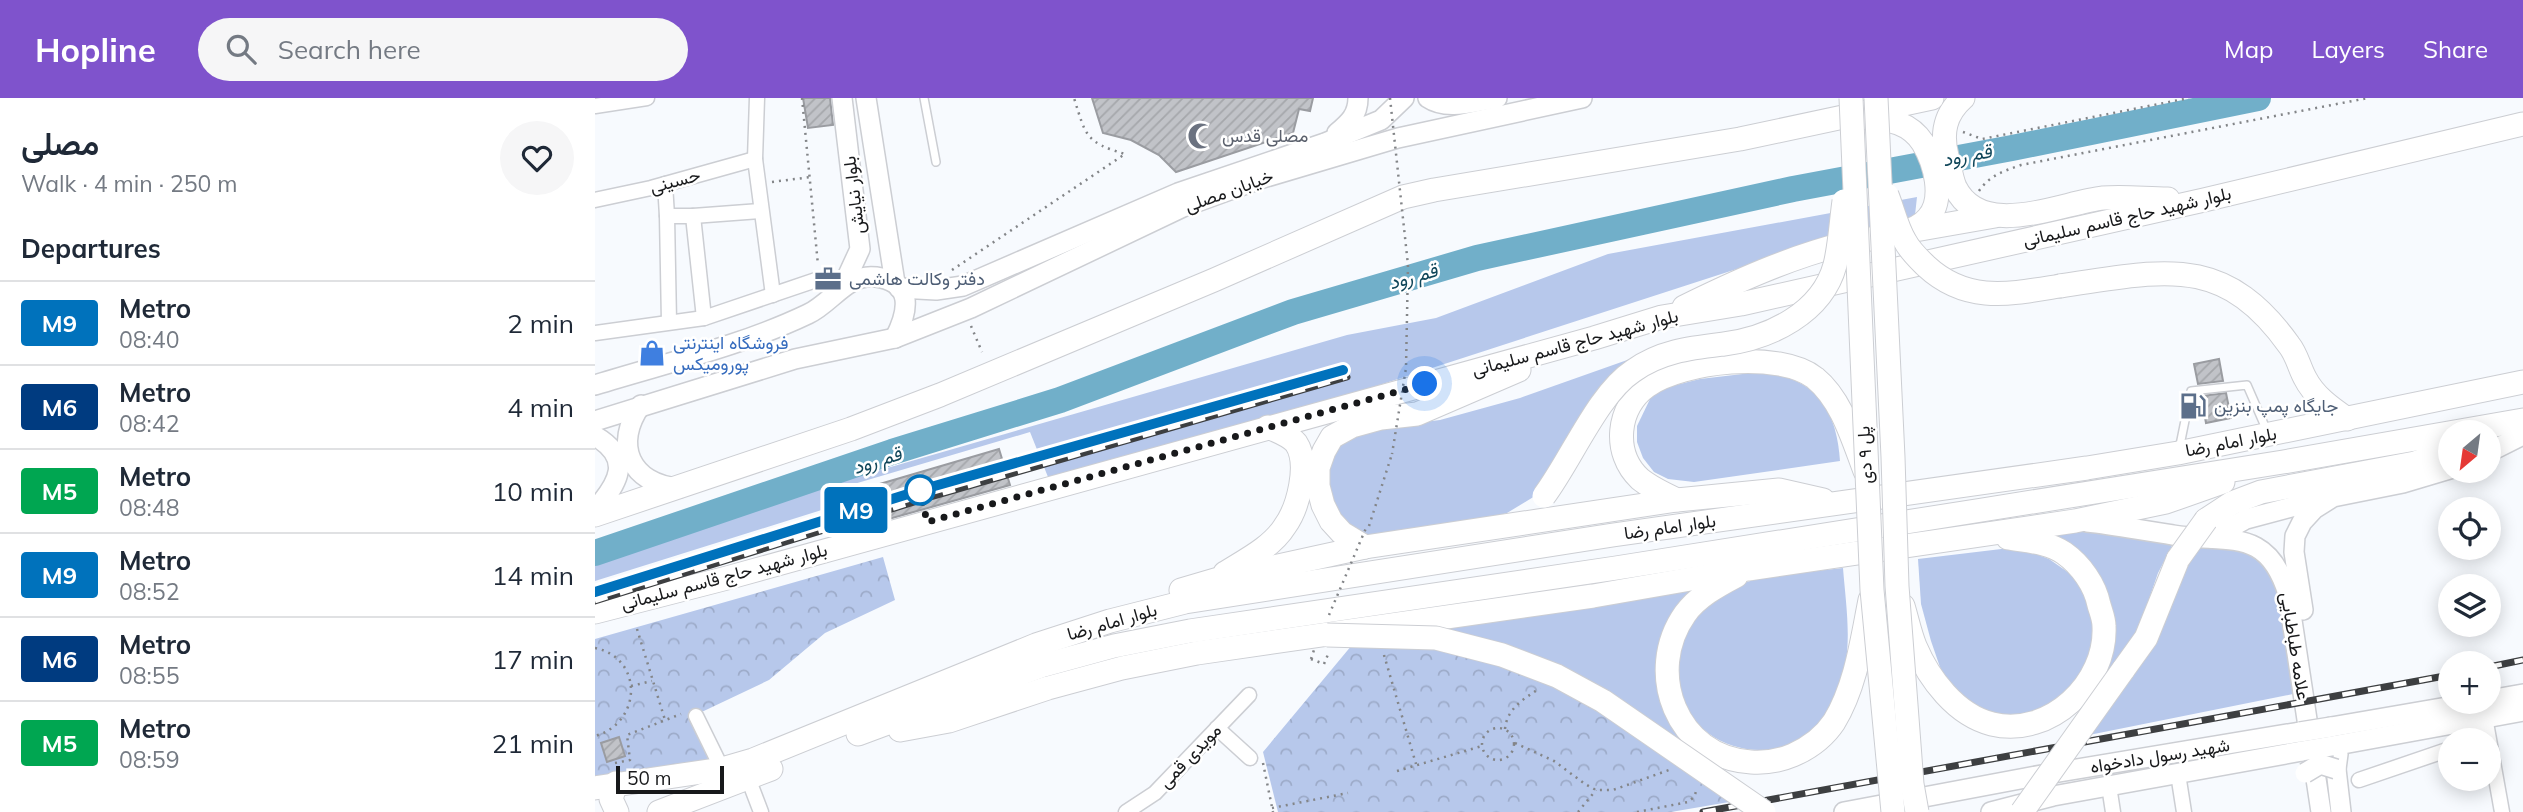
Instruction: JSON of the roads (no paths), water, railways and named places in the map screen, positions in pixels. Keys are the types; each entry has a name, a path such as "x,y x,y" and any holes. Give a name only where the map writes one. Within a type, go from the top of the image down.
{"main road":[{"name":"پل ۹ دی","path":"1876,98 1897,586 1912,784 1917,812"},
{"path":"595,513 680,488 851,429 1249,265 1403,197 1847,120 1932,98"},
{"path":"1936,149 1944,134 1947,118 1963,98"},
{"name":"پل ۹ دی","path":"1847,120 1872,590 1893,812"},
{"path":"1847,120 1895,120 1936,149 1954,194 1977,210 1995,216"},
{"path":"1499,528 1522,515 1544,496 1603,402 1632,371 1658,356 1679,350 1735,342 1775,330 1795,319 1810,305 1835,266 1847,120"},
{"name":"بلوار شهید حاج قاسم سلیمانی","path":"595,612 726,578 1662,317 1741,304 2204,200 2523,124"},
{"path":"1879,176 1904,241 1917,257 1957,287 1982,293 2009,294 2169,273 2194,275 2237,291 2253,302 2278,329 2317,395 2347,419"},
{"path":"1915,230 1927,220 1934,209 1954,194"},
{"path":"1662,317 1748,276 1843,244 1995,216 2026,214 2104,198 2204,200"},
{"path":"1594,338 1417,414 1381,418 1352,426 1332,437 1318,468 1318,486 1331,521 1342,533 1499,528 1677,500 1779,490 1836,503"},
{"path":"1677,500 1639,478 1624,452 1621,437 1623,419 1629,404 1645,387 1664,376 1683,370 1753,361 1797,368 1815,378 1831,394 1865,471"},
{"name":"بلوار امام رضا","path":"836,735 1036,645 1110,621 1198,600 1613,535 2000,481 2178,453 2523,382"},
{"path":"2501,430 2523,421"},
{"name":"بلوار امام رضا","path":"836,735 1041,666 1139,641 2283,462 2523,421"},
{"path":"1215,580 1265,547 1285,527 1296,505 1301,484 1299,449 1294,441 1268,427"},
{"path":"2039,807 2123,670 2146,638 2178,559 2232,503 2261,492 2415,463 2438,454"},
{"path":"617,812 606,779 659,780 722,769 836,735 949,721 1048,688 1122,668 1197,653 2075,522 2166,502 2283,462"},
{"path":"1110,621 1166,595 1366,534"},
{"path":"1897,586 1916,647 1940,687 1961,709 1991,723 2022,726 2048,718 2081,693 2093,673 2102,647 2104,625 2098,598 2086,575 2064,553 2042,544 1988,534"},
{"path":"1748,569 1716,587 1694,603 1685,614 1676,630 1665,673 1677,715 1690,734 1723,756 1742,761 1782,760 1819,739 1832,724 1843,704 1856,668 1872,590"},
{"path":"1322,635 1436,638 1502,655 1557,676 1603,701 1764,812"},
{"path":"659,812 748,778 836,735"}],"street":[{"path":"597,103 647,98"},
{"path":"757,98 755,159 773,295"},
{"name":"بلوار نیایش","path":"841,289 860,249 842,98"},
{"name":"بلوار نیایش","path":"866,98 889,250 897,285 904,294 907,305 905,319 895,338"},
{"path":"1325,143 1351,122 1358,106 1358,98"},
{"name":"خیابان مصلی","path":"841,289 866,277 876,277 897,285 932,288 963,286 1178,193 1325,143 1381,120 1404,98"},
{"path":"1428,98 1437,104 1449,105 1498,98 1559,102"},
{"name":"خیابان مصلی","path":"595,421 795,359 895,338 971,309 1183,207 1263,178 1398,138 1581,98"},
{"name":"حسینی","path":"595,200 755,159"},
{"path":"665,184 669,322"},
{"path":"667,216 760,211"},
{"path":"693,216 704,318"},
{"path":"889,250 914,279 932,288"},
{"path":"595,333 704,318 819,279"},
{"path":"595,385 781,327 821,309 841,289"},
{"path":"641,405 631,419 627,435 628,452 635,468 647,480 663,487 680,488"},
{"path":"2501,446 2523,435"},
{"path":"595,436 608,444 618,455 618,473 595,513"},
{"name":"علامه طباطبایی","path":"2332,812 2294,552 2295,536 2302,522 2314,509 2333,497 2403,483 2438,473"},
{"path":"2209,529 2333,497"},
{"name":"علامه طباطبایی","path":"2075,522 2126,526 2176,536 2209,529 2265,553 2283,577 2288,594 2321,812"},
{"name":"شهید رسول دادخواه","path":"2501,701 2523,694"},
{"name":"مویدی قمی","path":"1126,812 1155,793 1249,695"},
{"name":"شهید رسول دادخواه","path":"2501,708 2523,711"},
{"name":"شهید رسول دادخواه","path":"1991,812 2039,807 2109,786 2172,775 2447,714"},
{"path":"2484,714 2502,812"},
{"path":"696,716 722,769"},
{"path":"1217,728 1255,756"},
{"path":"2334,739 2341,812"},
{"path":"2299,745 2311,812"},
{"name":"شهید رسول دادخواه","path":"1844,812 2047,774 2163,756 2299,745"},
{"path":"2360,780 2438,753"},
{"path":"2163,756 2185,812"},
{"path":"2305,773 2320,764 2336,769"},
{"path":"748,778 761,812"},
{"path":"2109,786 2113,812"}],"lane":[{"path":"924,98 936,162"},
{"path":"2178,453 2191,391 2247,385 2268,435"}],"waterway":[{"name":"قم رود","path":"595,553 892,452 1060,400 1293,312 1477,258 1793,189 2258,98"}],"railway":[{"path":"595,601 927,498 1347,377"},
{"path":"2501,665 2523,660"},
{"path":"1703,812 2438,677"}],"metro line":[{"name":"M9","path":"595,592 924,489 1343,370"}],"place":[{"name":"مصلی قدس","path":"1201,136"},
{"name":"دفتر وکالت هاشمی","path":"828,279"},
{"name":"فروشگاه اینترنتی پورومیکس","path":"652,353"},
{"name":"جایگاه پمپ بنزین","path":"2193,406"}]}
